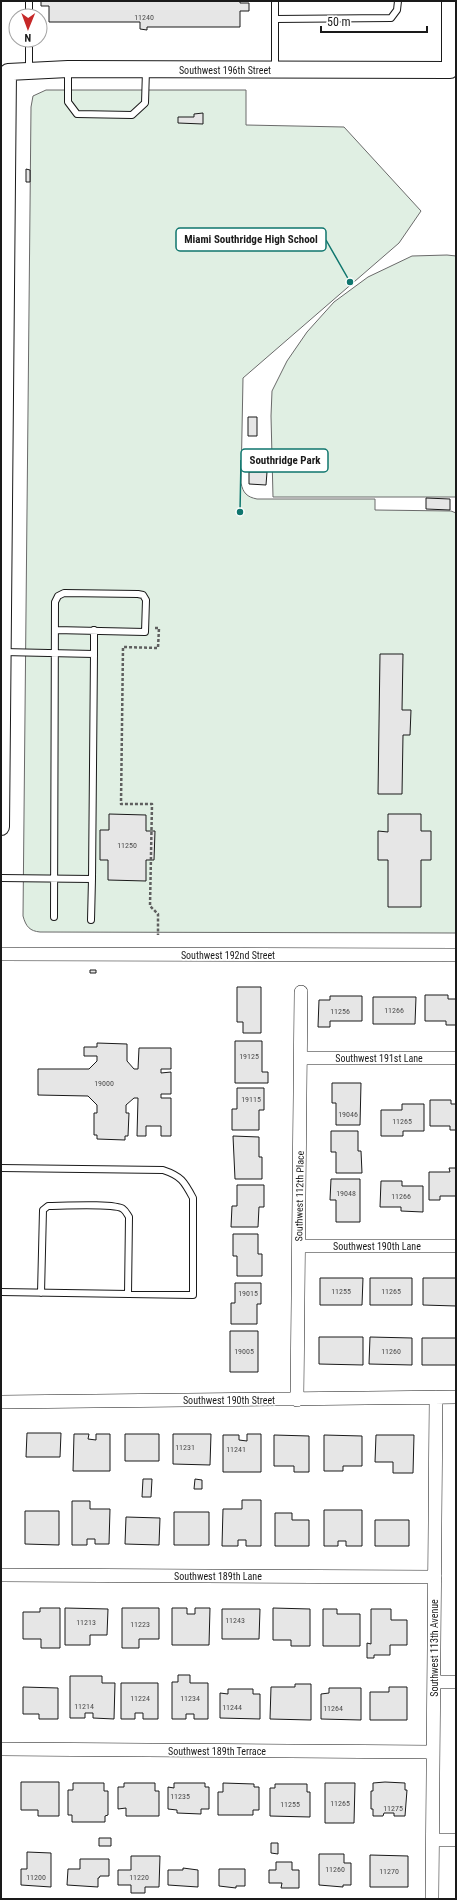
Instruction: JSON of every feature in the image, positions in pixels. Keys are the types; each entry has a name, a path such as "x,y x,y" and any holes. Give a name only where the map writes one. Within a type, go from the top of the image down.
{"street":[{"name":"Southwest 196th Street","path":"4,72 68,69 450,70 450,1"},
{"path":"1,827 3,652 4,72"},
{"name":"Southwest 192nd Street","path":"1,954 456,955"},
{"name":"Southwest 112th Place","path":"297,1400 301,992"},
{"name":"Southwest 191st Lane","path":"301,1058 456,1058"},
{"name":"Southwest 190th Lane","path":"299,1246 456,1246"},
{"name":"Southwest 113th Avenue","path":"432,1899 436,1397"},
{"name":"Southwest 190th Street","path":"1,1402 297,1400 456,1397"},
{"name":"Southwest 189th Lane","path":"1,1575 435,1577"},
{"path":"434,1682 456,1682"},
{"name":"Southwest 189th Terrace","path":"1,1750 433,1752"},
{"path":"433,1840 456,1840"}],"lane":[{"path":"275,1 275,70"},
{"path":"275,19 391,18 395,15 398,1"},
{"path":"29,48 29,71"},
{"path":"68,69 68,102 77,114 132,115 145,103 146,70"},
{"path":"54,917 55,602 58,596 64,593 138,594 143,596 146,600 146,632 55,630"},
{"path":"91,920 94,630"},
{"path":"3,652 94,654"},
{"path":"1,878 92,879"},
{"path":"1,1168 163,1170 177,1174 193,1198 193,1295 1,1292"},
{"path":"41,1293 43,1210 48,1206 86,1206 118,1207 125,1209 129,1216 128,1294"}],"path":[{"path":"153,628 158,628 158,648 123,647 121,804 152,804 150,906 158,914 158,935"}],"green space":[{"path":"46,90 246,90 246,125 344,127 421,211 399,243 243,378 241,483 246,494 257,499 375,499 375,510 451,511 456,513 456,933 40,932 29,928 26,923 23,916 31,107 33,96"},
{"path":"412,256 456,256 456,497 273,497 271,416 272,391 287,361 307,332 334,302 368,277"}],"building":[{"path":"41,1 240,1 240,3 249,3 249,11 240,11 240,27 147,27 147,30 140,29 140,22 49,22 49,6 41,6"},
{"path":"203,113 203,124 178,123 178,117 194,117 194,114"},
{"path":"26,169 30,170 30,182 26,182"},
{"path":"248,417 257,417 257,436 248,436"},
{"path":"249,472 267,472 266,485 249,484"},
{"path":"426,498 450,499 450,510 426,509"},
{"path":"380,654 403,654 402,710 411,710 410,735 403,735 402,794 378,794"},
{"path":"109,814 146,815 146,831 155,831 154,860 146,860 146,881 108,880 108,860 100,860 100,830 109,830"},
{"path":"388,814 421,814 421,831 431,831 431,860 421,860 421,907 388,907 388,860 378,860 378,831 388,832"},
{"path":"90,970 96,970 96,973 90,973"},
{"path":"237,987 261,987 261,1033 243,1033 243,1022 237,1022"},
{"path":"425,995 448,995 448,999 456,999 456,1025 446,1025 446,1021 425,1021"},
{"path":"330,996 362,996 362,1021 330,1021 330,1027 318,1027 319,1000 330,1000"},
{"path":"373,997 416,997 415,1024 373,1024"},
{"path":"235,1041 262,1041 262,1072 268,1072 268,1083 235,1083"},
{"path":"97,1043 127,1044 127,1061 134,1069 138,1069 139,1048 171,1048 171,1069 161,1069 161,1073 171,1072 171,1094 161,1094 161,1098 171,1098 171,1136 161,1136 161,1126 146,1126 146,1136 137,1136 138,1098 134,1098 126,1105 126,1113 129,1113 128,1136 125,1136 125,1140 97,1139 97,1135 94,1135 94,1113 97,1113 97,1105 88,1096 38,1095 38,1069 89,1069 97,1061 97,1056 84,1056 84,1047 97,1047"},
{"path":"332,1083 361,1083 360,1125 336,1125 336,1103 332,1103"},
{"path":"237,1088 264,1088 264,1110 259,1110 259,1130 232,1130 232,1109 237,1109"},
{"path":"430,1100 451,1100 451,1104 456,1104 456,1130 450,1130 450,1126 430,1126"},
{"path":"402,1104 424,1104 424,1131 403,1131 403,1136 381,1136 381,1110 402,1110"},
{"path":"331,1131 358,1131 358,1151 361,1151 362,1173 336,1173 336,1152 331,1152"},
{"path":"233,1136 259,1137 259,1157 262,1157 262,1179 235,1179"},
{"path":"449,1168 456,1168 456,1196 440,1196 440,1200 429,1200 429,1172 450,1172"},
{"path":"331,1179 360,1179 360,1222 336,1222 336,1200 330,1200"},
{"path":"381,1181 402,1181 402,1186 423,1186 423,1212 401,1211 401,1207 380,1207"},
{"path":"237,1185 264,1185 264,1207 259,1207 258,1227 231,1227 232,1206 237,1206"},
{"path":"233,1234 258,1234 258,1254 262,1254 262,1276 237,1276 237,1256 233,1256"},
{"path":"320,1278 363,1278 362,1305 320,1305"},
{"path":"370,1278 412,1278 412,1305 370,1305"},
{"path":"423,1278 456,1278 456,1306 423,1305"},
{"path":"235,1283 261,1283 261,1304 257,1304 257,1324 231,1324 231,1303 235,1303"},
{"path":"230,1331 258,1331 258,1372 230,1372"},
{"path":"319,1337 363,1337 363,1365 319,1364"},
{"path":"370,1337 412,1338 412,1365 369,1364"},
{"path":"422,1338 456,1338 456,1365 422,1365"},
{"path":"27,1433 61,1433 60,1457 26,1457"},
{"path":"74,1434 89,1434 88,1439 96,1440 96,1434 110,1434 110,1471 73,1471"},
{"path":"125,1434 159,1434 159,1461 125,1461"},
{"path":"173,1434 211,1434 210,1465 173,1464"},
{"path":"247,1434 261,1434 261,1472 223,1472 223,1435 239,1435 239,1440 247,1441"},
{"path":"274,1435 309,1436 309,1472 294,1472 294,1466 274,1466"},
{"path":"324,1435 362,1436 362,1466 343,1466 343,1471 324,1471"},
{"path":"376,1435 414,1435 413,1473 393,1473 393,1462 375,1462"},
{"path":"143,1479 152,1479 151,1497 142,1497"},
{"path":"195,1479 202,1480 202,1489 194,1489"},
{"path":"242,1500 261,1500 261,1546 246,1546 246,1540 238,1540 238,1546 222,1546 223,1509 242,1509"},
{"path":"72,1501 90,1501 90,1509 110,1509 109,1544 95,1544 95,1539 87,1539 87,1545 72,1545"},
{"path":"324,1510 362,1510 362,1546 346,1546 346,1541 338,1541 338,1546 324,1546"},
{"path":"25,1511 59,1511 59,1545 25,1544"},
{"path":"174,1512 209,1512 209,1545 174,1545"},
{"path":"275,1513 292,1513 292,1520 309,1520 309,1546 275,1546"},
{"path":"126,1517 160,1518 159,1545 125,1544"},
{"path":"375,1520 409,1520 409,1546 375,1546"},
{"path":"40,1608 60,1608 60,1648 41,1648 41,1639 23,1639 23,1612 40,1612"},
{"path":"65,1608 108,1609 107,1635 90,1635 90,1645 65,1645"},
{"path":"122,1608 159,1608 159,1639 139,1639 139,1648 122,1648"},
{"path":"172,1608 187,1608 187,1614 195,1614 195,1608 210,1608 209,1645 172,1645"},
{"path":"273,1608 310,1609 310,1646 291,1646 291,1640 273,1640"},
{"path":"222,1609 260,1609 259,1639 222,1639"},
{"path":"323,1609 337,1609 337,1614 360,1614 360,1646 323,1646"},
{"path":"371,1609 391,1609 391,1620 407,1620 407,1645 390,1645 390,1655 374,1655 374,1658 367,1658 367,1643 371,1644"},
{"path":"178,1675 190,1675 190,1683 208,1683 208,1719 194,1719 194,1714 186,1714 186,1719 172,1719 172,1682 178,1682"},
{"path":"70,1676 102,1676 102,1683 115,1683 114,1719 93,1718 93,1713 85,1713 85,1718 70,1718"},
{"path":"121,1683 158,1683 158,1719 143,1719 143,1713 135,1713 135,1719 121,1719"},
{"path":"295,1684 311,1684 311,1720 270,1719 271,1687 295,1687"},
{"path":"23,1687 58,1688 58,1719 39,1719 39,1714 23,1714"},
{"path":"389,1687 407,1687 407,1720 370,1720 370,1692 389,1692"},
{"path":"329,1688 361,1688 361,1720 321,1719 321,1694 329,1693"},
{"path":"228,1689 253,1689 253,1694 260,1694 260,1719 220,1718 220,1693 228,1694"},
{"path":"21,1782 59,1782 59,1816 38,1816 38,1810 21,1810"},
{"path":"73,1783 104,1783 104,1791 108,1791 108,1815 105,1816 105,1822 72,1822 72,1815 68,1815 68,1790 73,1790"},
{"path":"124,1783 155,1783 155,1791 159,1791 159,1816 126,1816 126,1808 118,1809 118,1787 124,1787"},
{"path":"174,1783 205,1783 205,1787 209,1787 209,1809 201,1809 201,1814 177,1813 177,1810 168,1809 168,1787 174,1788"},
{"path":"223,1783 254,1784 254,1787 259,1787 259,1810 253,1810 253,1815 218,1815 218,1792 223,1792"},
{"path":"325,1783 355,1783 354,1823 325,1823"},
{"path":"373,1783 405,1783 405,1790 407,1790 405,1816 394,1816 394,1813 384,1813 383,1816 373,1816 373,1809 371,1809 371,1791 373,1791"},
{"path":"275,1784 307,1784 307,1792 310,1792 310,1817 270,1816 270,1788 275,1788"},
{"path":"99,1838 111,1838 111,1846 99,1846"},
{"path":"271,1843 278,1843 278,1854 271,1853"},
{"path":"27,1852 51,1853 51,1887 21,1885 21,1869 27,1869"},
{"path":"319,1854 344,1854 344,1863 351,1863 351,1885 343,1885 343,1887 319,1885"},
{"path":"370,1855 408,1856 408,1887 370,1887"},
{"path":"131,1856 160,1856 159,1887 145,1887 145,1893 131,1893 131,1885 118,1885 118,1870 131,1870"},
{"path":"80,1859 109,1859 109,1876 100,1876 98,1878 98,1887 67,1885 68,1869 80,1869"},
{"path":"276,1862 292,1862 292,1870 299,1870 299,1888 281,1888 282,1883 269,1883 269,1870 276,1870"},
{"path":"183,1868 198,1870 198,1887 168,1885 168,1870 183,1870"},
{"path":"219,1869 245,1869 245,1886 236,1886 236,1888 219,1886"}],"place":[{"name":"Miami Southridge High School","path":"350,282"},
{"name":"Southridge Park","path":"240,512"}]}
